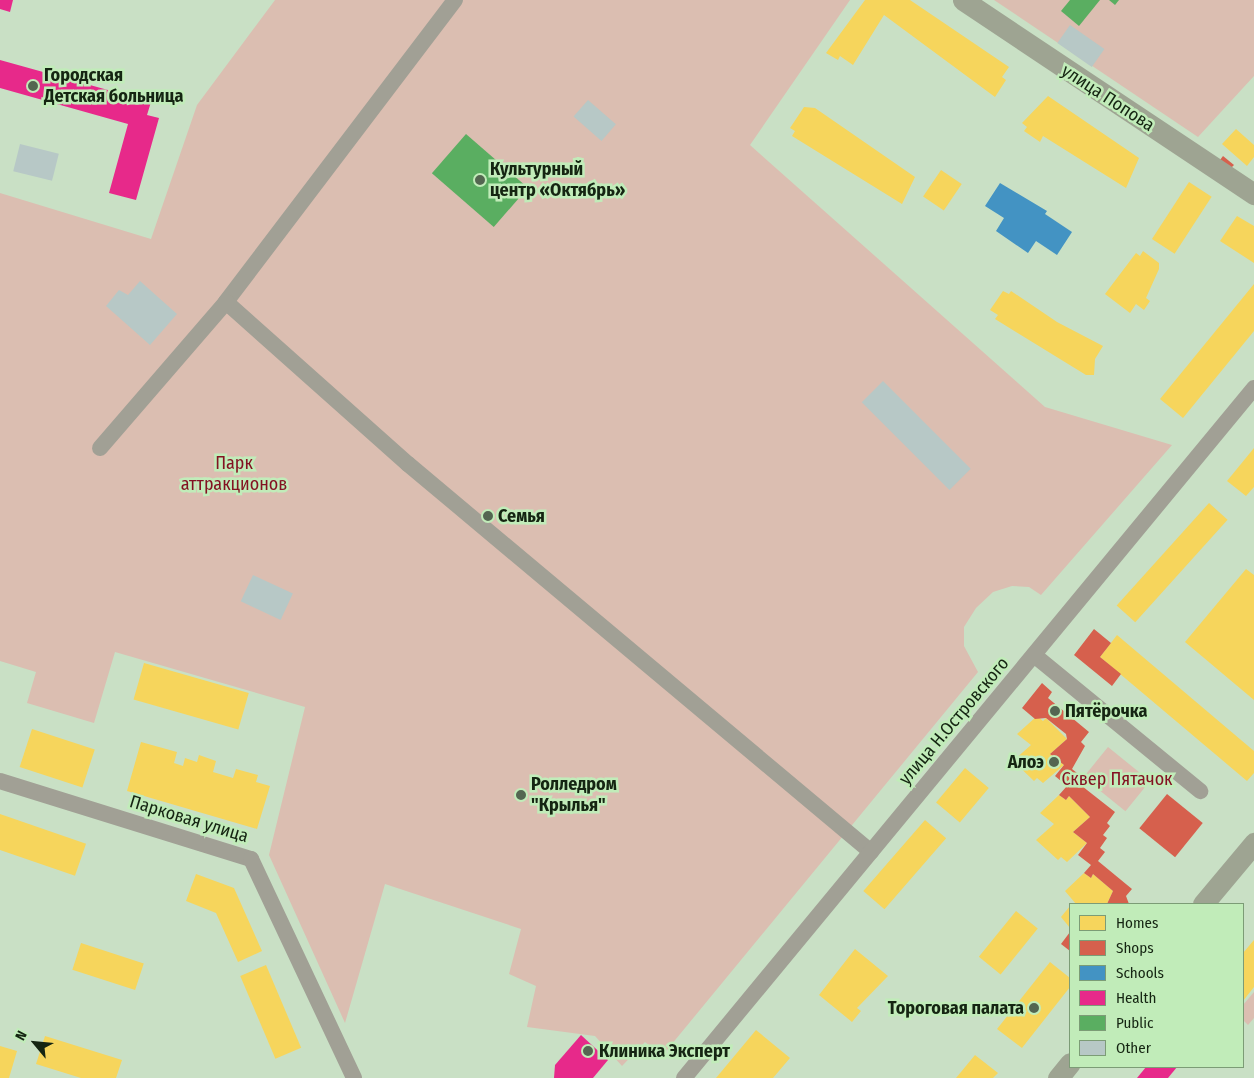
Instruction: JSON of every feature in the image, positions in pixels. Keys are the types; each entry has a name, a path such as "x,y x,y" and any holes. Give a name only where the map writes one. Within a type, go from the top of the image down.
{"main road":[{"name":"улица Попова","path":"963,0 1254,194"},
{"path":"1204,903 1254,843"},
{"path":"1058,1078 1069,1064"}],"street":[{"path":"100,448 226,302 455,0"},
{"path":"226,302 415,470 871,852"},
{"name":"улица Н.Островского","path":"684,1078 1254,388"},
{"path":"1034,655 1200,791"},
{"name":"Парковая улица","path":"0,781 251,859 354,1078"}],"green space":[{"name":"Парк аттракционов","path":"275,0 850,0 750,145 1045,407 1172,445 1041,595 1029,587 1012,586 993,592 976,608 964,627 964,646 978,672 662,1056 645,1042 622,1066 595,1036 527,1027 536,986 509,974 521,929 385,884 345,1023 269,855 305,707 115,652 94,723 27,703 36,672 0,661 0,193 151,239 197,105"},
{"path":"994,0 1254,0 1254,76 1198,137"},
{"name":"Сквер Пятачок","path":"1108,747 1150,781 1125,811 1083,777"},
{"path":"1254,992 1254,1018 1248,1025 1244,1021 1244,1004"}],"building: Homes":[{"path":"865,0 910,0 1009,67 1002,77 1006,80 995,97 884,15 853,65 840,56 838,60 826,53"},
{"path":"1048,96 1139,158 1126,188 1043,136 1040,142 1024,131 1027,127 1022,123"},
{"path":"804,107 815,108 915,177 902,204 792,136 795,131 790,128"},
{"path":"1236,129 1254,145 1254,157 1247,166 1222,144"},
{"path":"941,170 962,184 944,211 923,197"},
{"path":"1189,182 1212,197 1175,254 1152,239"},
{"path":"1237,216 1254,226 1254,263 1220,241"},
{"path":"1143,251 1159,263 1159,269 1146,298 1150,301 1144,310 1136,304 1130,313 1105,294 1136,253 1140,256"},
{"path":"1254,284 1254,331 1183,418 1160,399"},
{"path":"1003,291 1009,294 1011,291 1057,322 1103,346 1095,359 1094,375 1086,375 995,319 998,315 990,310"},
{"path":"1254,448 1254,487 1246,496 1227,481"},
{"path":"1209,503 1228,520 1135,622 1117,606"},
{"path":"1246,569 1254,575 1254,700 1185,642"},
{"path":"1117,635 1254,751 1254,773 1247,781 1100,657"},
{"path":"144,663 249,693 238,730 134,700"},
{"path":"1037,716 1043,721 1046,718 1067,739 1050,754 1064,765 1043,783 1037,778 1034,781 1013,761 1031,745 1017,734"},
{"path":"32,729 95,749 82,787 20,767"},
{"path":"141,742 177,752 174,763 183,766 185,758 197,762 199,755 216,761 213,772 233,778 236,769 258,775 256,782 270,786 257,829 127,791"},
{"path":"965,768 989,788 960,822 936,802"},
{"path":"1059,795 1066,800 1069,796 1090,817 1073,832 1087,843 1067,862 1061,857 1058,860 1036,840 1054,824 1040,813"},
{"path":"0,814 86,844 75,876 0,850"},
{"path":"925,820 946,838 884,909 863,891"},
{"path":"1084,873 1091,878 1093,874 1113,891 1107,903 1075,903 1065,891"},
{"path":"196,874 234,888 262,951 238,962 216,913 186,901"},
{"path":"1069,907 1069,927 1061,917"},
{"path":"1016,911 1038,929 1001,974 979,957"},
{"path":"1254,940 1254,987 1244,1000 1244,952"},
{"path":"81,943 144,963 135,990 72,970"},
{"path":"855,949 888,976 857,1008 861,1011 852,1022 819,995"},
{"name":"Тороговая палата","path":"1050,962 1069,977 1069,988 1022,1048 997,1029"},
{"path":"266,965 301,1048 275,1059 240,976"},
{"path":"756,1030 790,1058 773,1078 716,1078"},
{"path":"45,1036 122,1060 116,1078 81,1078 36,1064"},
{"path":"0,1046 17,1051 9,1078 0,1078"},
{"path":"975,1055 998,1073 993,1078 956,1078"}],"building: Shops":[{"path":"1223,156 1234,165 1231,168 1220,160"},
{"path":"1094,629 1111,643 1100,657 1121,674 1112,686 1074,655"},
{"path":"1042,683 1052,692 1048,698 1089,732 1081,742 1085,746 1072,769 1077,773 1073,779 1115,812 1107,823 1110,826 1103,835 1107,838 1100,848 1105,852 1098,861 1132,889 1126,896 1129,903 1107,903 1113,891 1093,874 1091,878 1084,873 1091,865 1078,855 1087,843 1073,832 1090,817 1069,796 1066,800 1059,795 1067,786 1055,776 1064,765 1050,754 1067,739 1066,734 1046,718 1035,719 1022,708"},
{"path":"1167,794 1203,823 1175,857 1139,828"},
{"path":"1069,933 1069,950 1061,944"}],"building: Schools":[{"path":"1000,183 1047,211 1045,214 1072,232 1057,255 1036,241 1028,253 996,231 1004,218 985,206"}],"building: Health":[{"path":"0,0 13,0 10,12 0,9"},
{"path":"0,60 151,102 147,115 159,118 136,200 109,193 128,124 0,88"},
{"path":"581,1035 608,1060 593,1078 554,1078 555,1065"},
{"path":"1145,1068 1176,1068 1168,1078 1137,1078"}],"building: Public":[{"path":"1070,0 1100,0 1079,26 1061,11"},
{"path":"1109,0 1119,0 1115,5"},
{"name":"Культурный центр «Октябрь»","path":"466,134 528,188 494,227 432,173"}],"building: Other":[{"path":"1070,25 1104,49 1092,67 1057,43"},
{"path":"588,100 616,124 601,141 574,117"},
{"path":"20,144 59,154 52,181 13,171"},
{"path":"140,281 177,314 150,345 106,306 119,290 128,295"},
{"path":"883,381 971,469 949,490 862,402"},
{"path":"253,575 293,594 281,620 241,601"}],"place":[{"name":"Городская Детская больница","path":"33,86"},
{"name":"Культурный центр «Октябрь»","path":"480,180"},
{"name":"Семья","path":"488,516"},
{"name":"Пятёрочка","path":"1055,711"},
{"name":"Алоэ","path":"1054,762"},
{"name":"Ролледром \"Крылья\"","path":"521,795"},
{"name":"Тороговая палата","path":"1034,1008"},
{"name":"Клиника Эксперт","path":"588,1051"}]}
